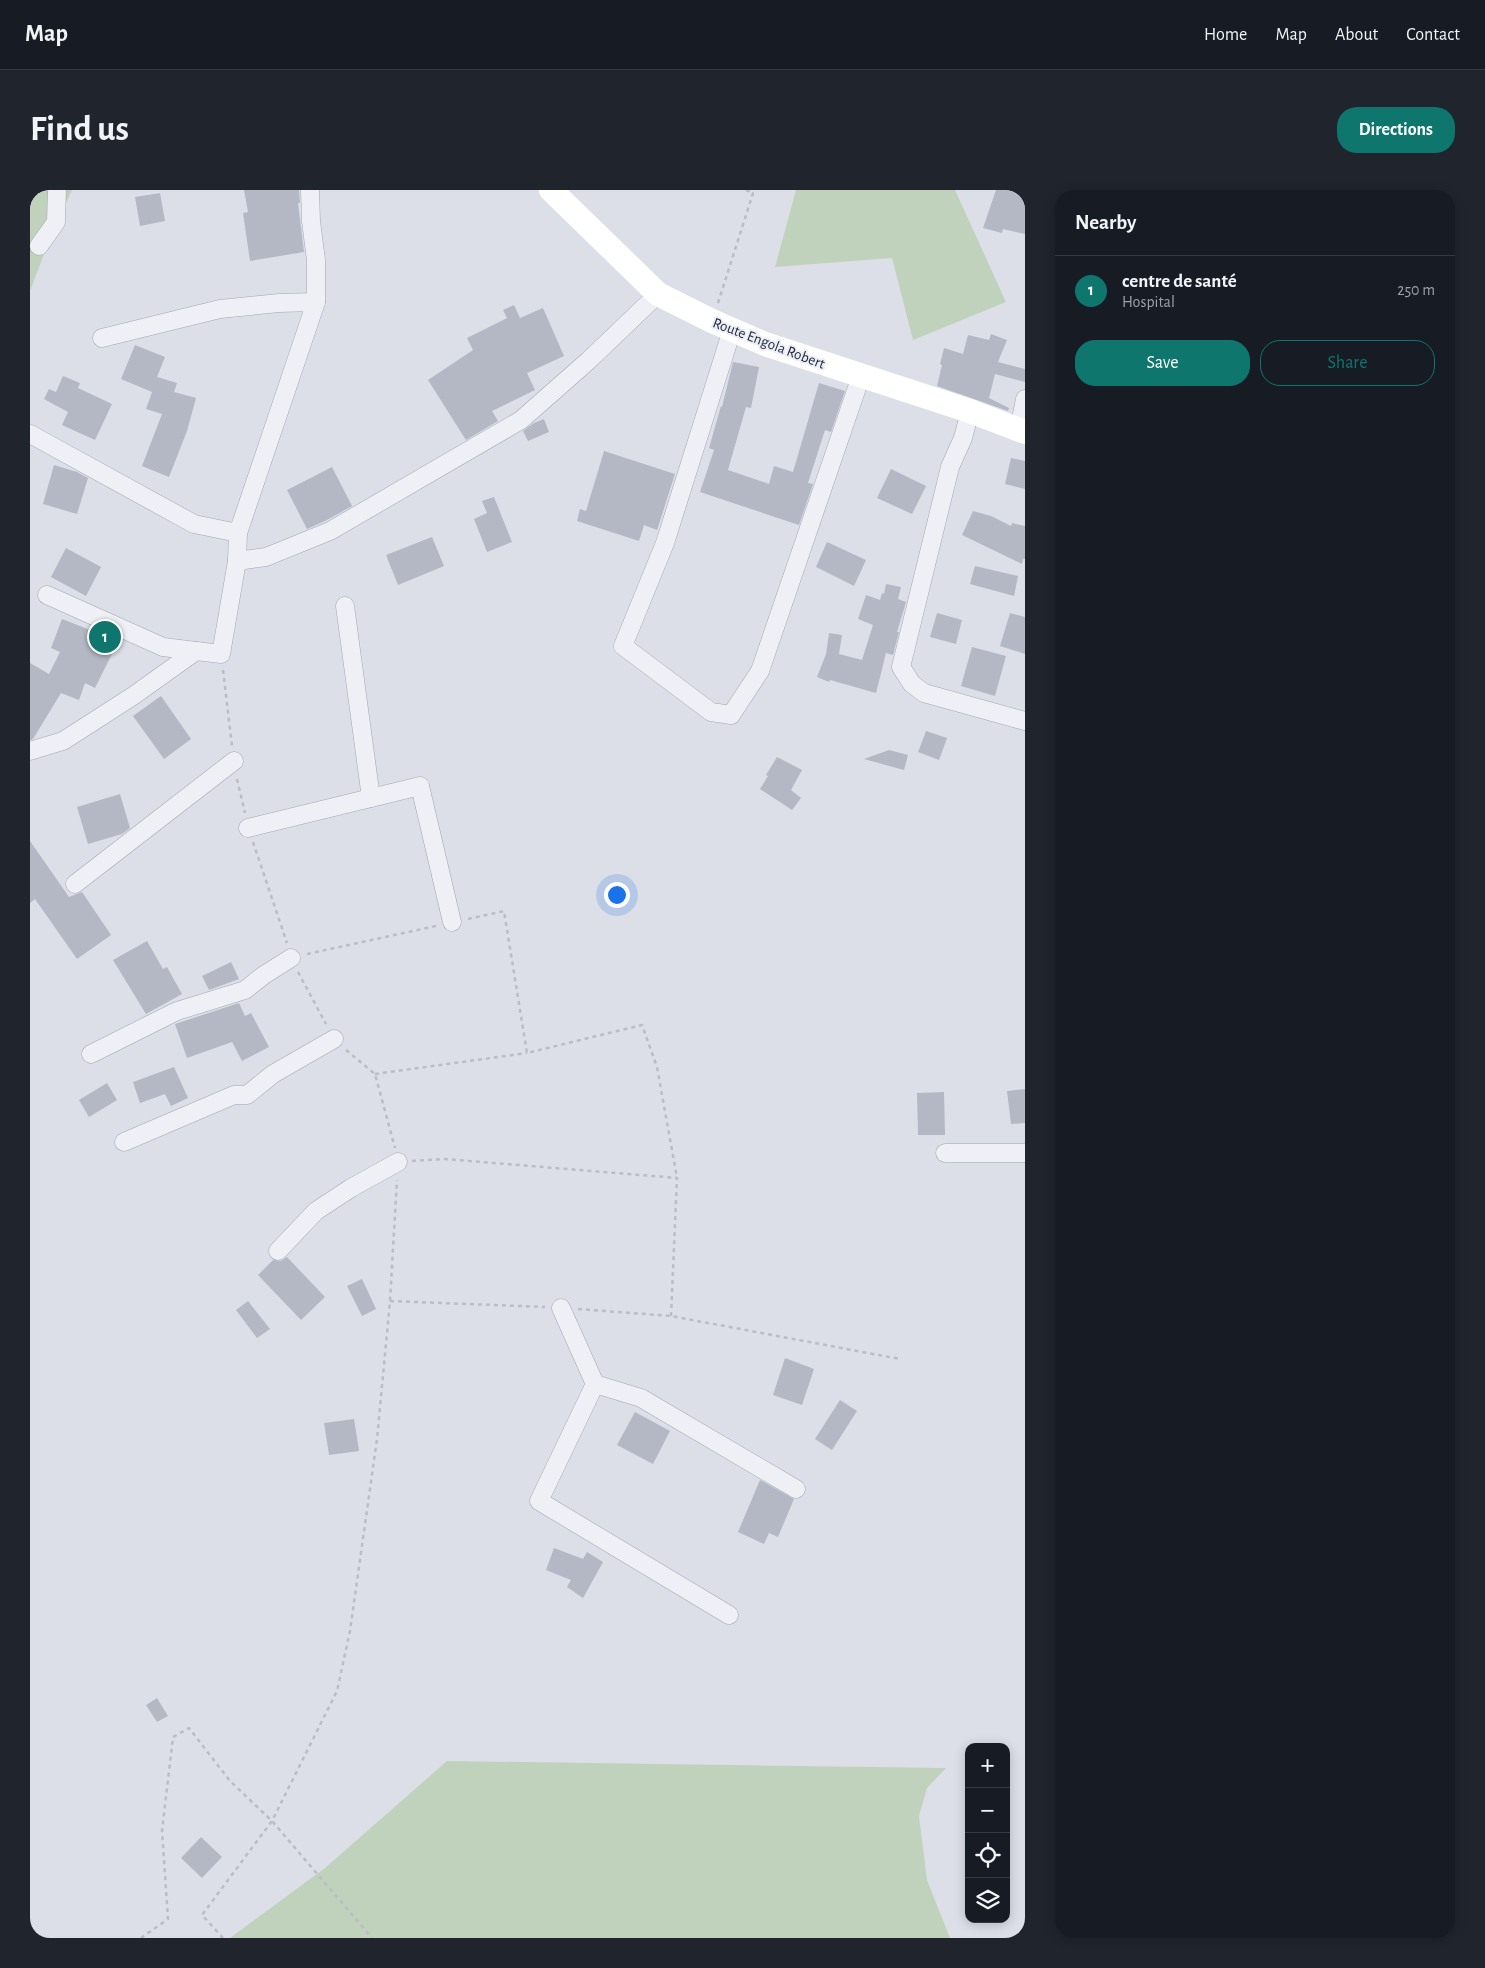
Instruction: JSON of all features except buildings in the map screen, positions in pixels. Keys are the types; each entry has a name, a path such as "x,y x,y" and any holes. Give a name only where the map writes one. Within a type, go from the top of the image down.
{"street":[{"path":"39,246 56,222 57,190"},
{"path":"46,595 162,647 221,654 237,561 238,533 316,302 316,260 311,221 310,190"},
{"name":"Route Engola Robert","path":"551,190 658,294 722,326 765,344 970,411 1022,431"},
{"path":"237,561 266,557 330,531 522,420 588,361 658,294"},
{"path":"102,338 220,309 279,303 316,302"},
{"path":"722,326 665,543 623,646 711,712 731,715 760,671 861,376"},
{"path":"1022,431 1025,399"},
{"path":"970,411 963,438 950,467 901,667 912,684 924,693 1025,721"},
{"path":"30,434 194,524 238,533"},
{"path":"345,606 371,798"},
{"path":"30,751 63,741 133,696 196,651"},
{"path":"75,884 234,761"},
{"path":"248,828 420,786 452,922"},
{"path":"91,1054 177,1011 246,990 264,975 291,958"},
{"path":"124,1142 234,1095 247,1095 273,1074 334,1039"},
{"path":"945,1153 1025,1153"},
{"path":"278,1251 316,1211 351,1188 398,1162"},
{"path":"561,1308 595,1384 641,1398 796,1489"},
{"path":"595,1384 539,1501 730,1615"}],"path":[{"path":"722,326 753,191 746,190"},
{"path":"221,654 234,761 248,828 291,958 334,1039 375,1074 398,1162 390,1301 377,1439 350,1631 337,1691 272,1820 202,1915 223,1938"},
{"path":"291,958 504,911 527,1053"},
{"path":"375,1074 527,1053 642,1025 657,1067 677,1178 671,1316"},
{"path":"398,1162 445,1158 677,1178"},
{"path":"390,1301 561,1308 671,1316 900,1359"},
{"path":"141,1938 168,1919 162,1831 173,1737 189,1728 230,1781 272,1820 372,1938"}],"green space":[{"path":"30,190 72,190 47,246 30,291"},
{"path":"796,190 955,190 1006,302 913,340 892,258 775,267"},
{"path":"447,1761 946,1768 927,1788 919,1816 927,1880 950,1938 230,1938 325,1868"}],"place":[{"name":"centre de santé","path":"105,637"}]}
